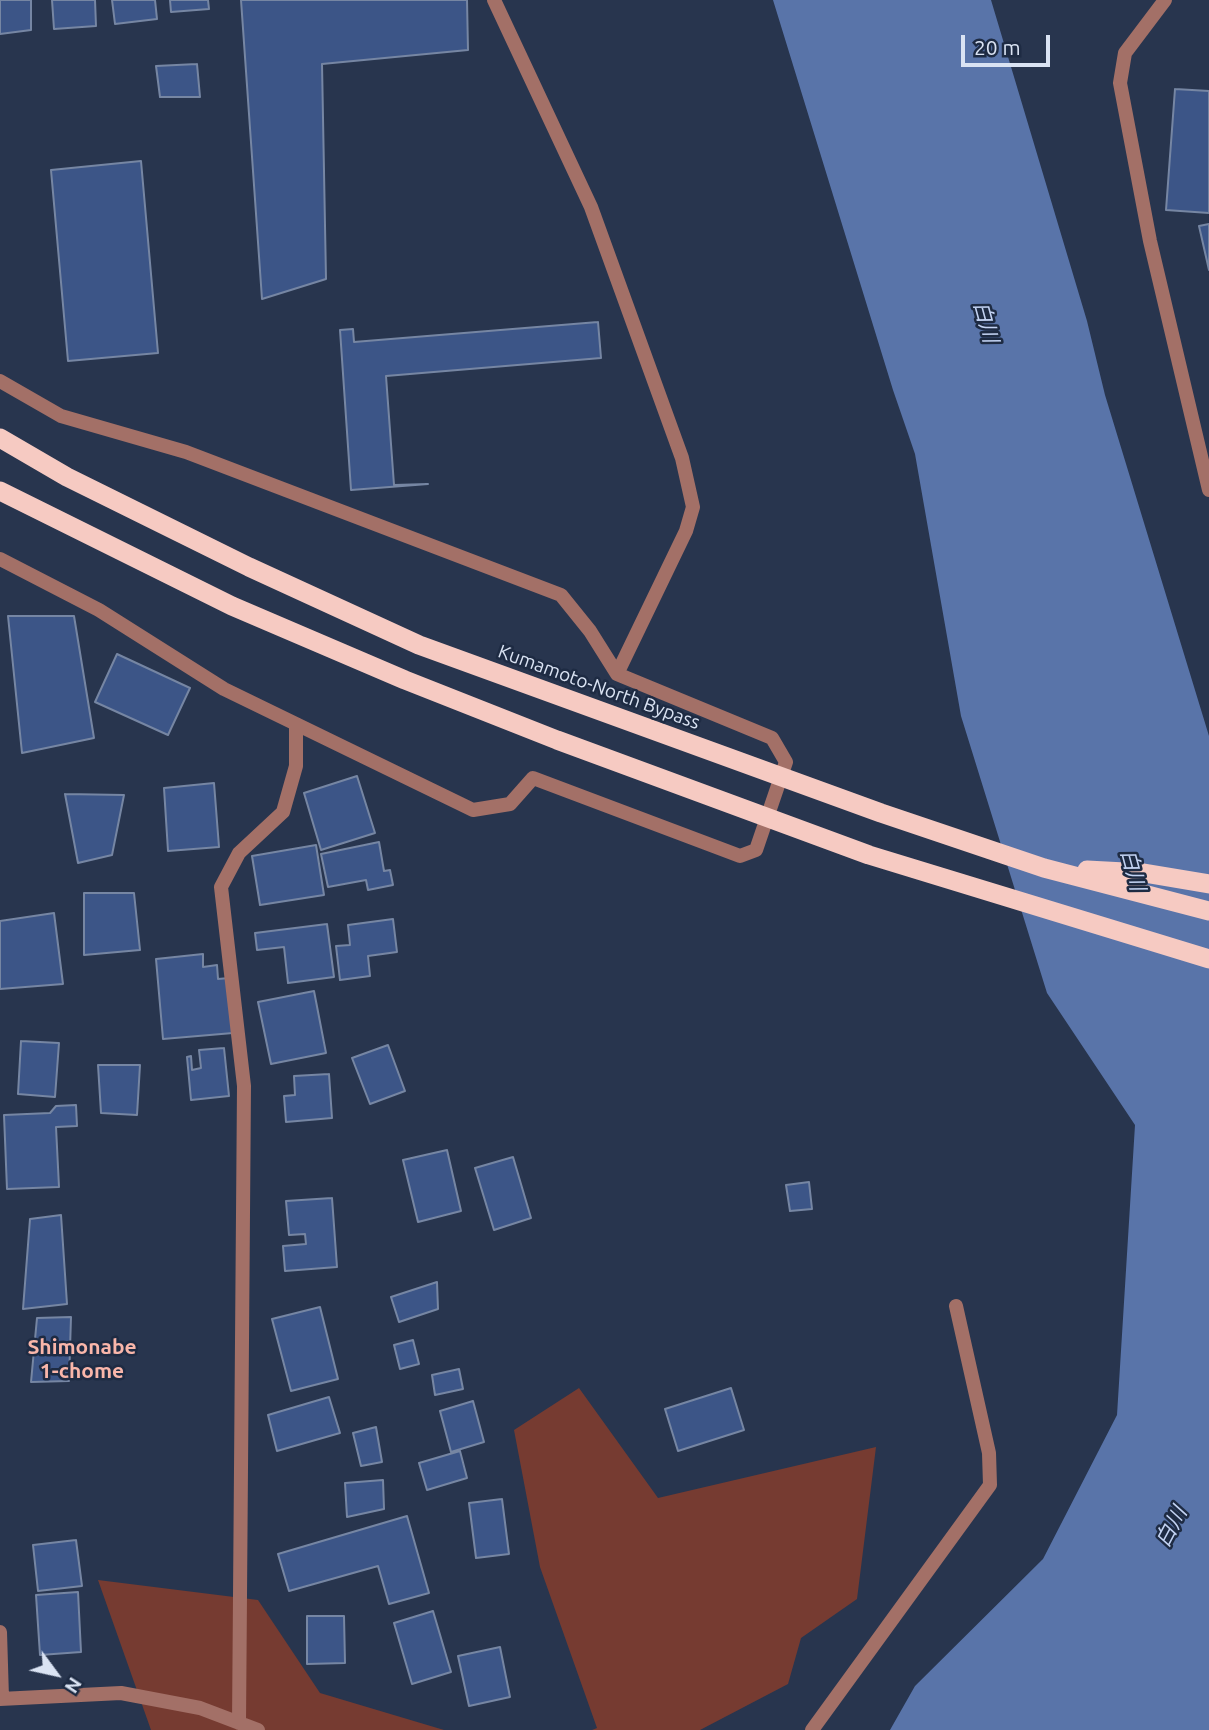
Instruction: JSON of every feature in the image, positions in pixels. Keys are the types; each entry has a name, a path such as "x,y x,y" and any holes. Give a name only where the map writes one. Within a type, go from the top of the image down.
{"highway":[{"name":"Kumamoto-North Bypass","path":"0,438 67,477 248,567 419,645 881,813 1044,868 1209,911"},
{"path":"0,491 232,606 405,680 557,740 869,855 1209,961"},
{"path":"1044,868 1144,873 1209,884"}],"street":[{"path":"494,0 592,207 682,458 693,507 686,531 617,674"},
{"path":"1165,0 1125,53 1119,83 1150,241 1209,490"},
{"path":"0,381 61,416 186,452 561,595 590,631 617,674 772,738 786,762 756,850 740,856 533,778 510,804 473,810 224,689 99,610 0,559"},
{"path":"239,1723 243,1086 221,887 239,853 282,813 296,766 296,725"},
{"path":"812,1730 990,1485 989,1453 956,1306"},
{"path":"0,1632 1,1699 121,1693 200,1708 258,1730"}],"shaded area":[{"path":"579,1388 658,1498 876,1447 857,1599 801,1638 788,1684 700,1730 592,1730 597,1728 540,1567 514,1430"},
{"path":"98,1580 258,1600 320,1693 444,1730 151,1730"}],"water":[{"name":"白川","path":"773,0 991,0 1087,321 1105,395 1209,736 1209,1730 890,1730 915,1686 1043,1559 1117,1415 1135,1125 1047,993 961,716 915,454"}],"building":[{"path":"0,0 31,0 31,30 0,34"},
{"path":"52,0 95,0 96,26 54,29"},
{"path":"112,0 155,0 157,19 115,24"},
{"path":"170,0 208,0 209,9 171,12"},
{"path":"241,0 467,0 468,50 322,64 326,279 262,299"},
{"path":"197,64 200,97 160,97 156,66"},
{"path":"1175,89 1209,91 1209,213 1166,210"},
{"path":"141,161 158,353 68,361 51,170"},
{"path":"1209,224 1209,270 1199,226"},
{"path":"598,322 601,358 386,376 394,485 428,484 351,490 340,330 353,329 354,342"},
{"path":"8,616 74,616 94,738 22,753"},
{"path":"117,654 190,688 168,735 95,702"},
{"path":"357,776 375,833 321,850 304,793"},
{"path":"214,783 219,847 168,851 164,788"},
{"path":"65,794 124,795 112,855 78,863"},
{"path":"379,842 384,871 390,870 393,885 368,890 366,880 328,887 321,854"},
{"path":"316,845 324,895 260,905 252,856"},
{"path":"84,893 134,893 140,950 84,955"},
{"path":"54,913 63,984 0,989 0,921"},
{"path":"393,919 397,952 368,956 370,976 340,980 336,946 350,945 348,925"},
{"path":"327,924 334,977 288,983 284,947 257,950 255,933"},
{"path":"203,954 203,967 217,965 218,979 229,978 233,1033 163,1039 156,959"},
{"path":"314,991 326,1053 271,1064 258,1002"},
{"path":"21,1041 59,1043 55,1097 18,1094"},
{"path":"388,1045 405,1091 370,1104 352,1058"},
{"path":"224,1048 229,1096 191,1100 187,1057 191,1056 192,1070 201,1068 199,1050"},
{"path":"98,1065 140,1065 137,1115 101,1113"},
{"path":"329,1074 332,1118 286,1122 284,1096 295,1095 294,1076"},
{"path":"76,1105 77,1126 56,1127 59,1187 7,1189 4,1115 50,1113 56,1106"},
{"path":"447,1150 461,1211 418,1222 403,1160"},
{"path":"513,1157 531,1218 494,1230 475,1168"},
{"path":"809,1182 812,1209 790,1211 786,1185"},
{"path":"332,1198 337,1267 285,1271 283,1246 306,1244 305,1234 289,1235 286,1201"},
{"path":"61,1215 67,1304 23,1309 30,1219"},
{"path":"437,1282 438,1309 399,1322 391,1297"},
{"path":"320,1307 338,1379 291,1391 272,1319"},
{"path":"71,1317 69,1381 31,1382 37,1318"},
{"path":"413,1340 419,1364 400,1369 394,1345"},
{"path":"459,1369 463,1389 435,1395 432,1375"},
{"path":"731,1388 744,1430 678,1451 665,1409"},
{"path":"329,1397 340,1433 277,1451 268,1415"},
{"path":"473,1401 484,1442 451,1452 440,1411"},
{"path":"376,1427 382,1462 361,1466 353,1433"},
{"path":"460,1451 467,1478 427,1490 419,1463"},
{"path":"383,1480 384,1509 347,1517 345,1483"},
{"path":"502,1499 509,1554 476,1558 469,1503"},
{"path":"407,1516 429,1593 389,1604 378,1566 289,1591 278,1554"},
{"path":"76,1540 82,1586 38,1591 33,1545"},
{"path":"78,1592 81,1652 40,1655 36,1595"},
{"path":"433,1611 451,1672 412,1684 394,1623"},
{"path":"307,1616 344,1616 345,1663 307,1664"},
{"path":"500,1647 510,1697 469,1706 458,1656"}],"district":[{"name":"Shimonabe 1-chome","path":"82,1359"}]}
